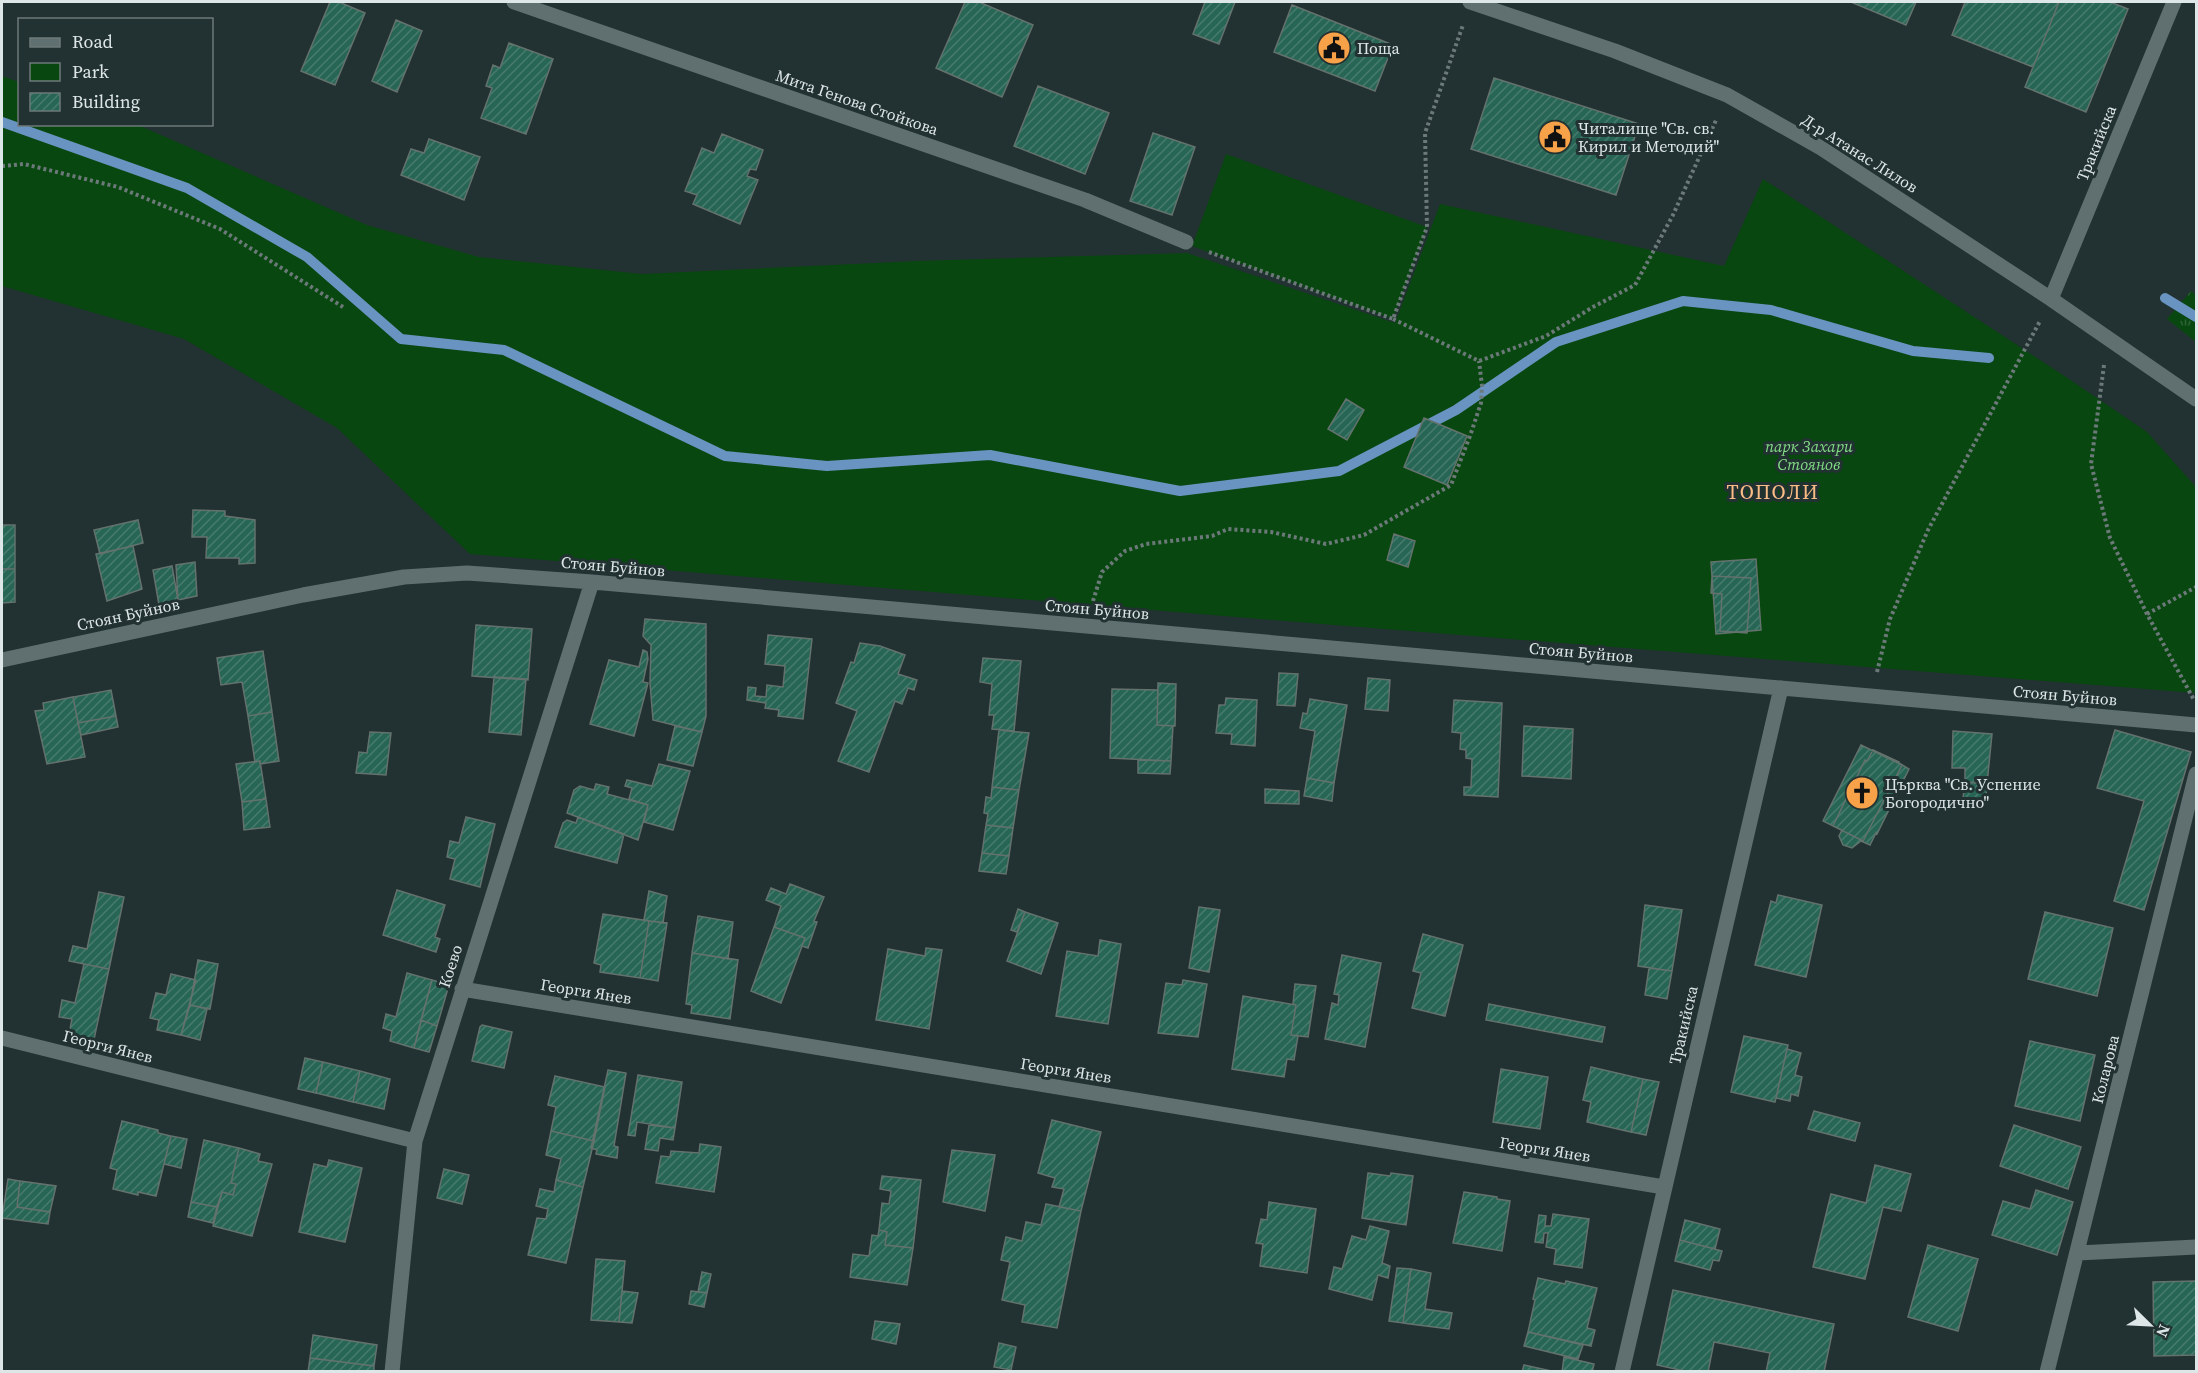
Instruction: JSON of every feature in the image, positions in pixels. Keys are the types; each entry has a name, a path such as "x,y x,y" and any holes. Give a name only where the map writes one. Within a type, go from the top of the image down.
{"street":[{"name":"Мита Генова Стойкова","path":"514,2 1085,200 1186,242"},
{"name":"Д-р Атанас Лилов","path":"1471,2 1615,51 1727,95 1821,148 2051,299 2196,399"},
{"name":"Тракийска","path":"2051,299 2174,2"},
{"name":"Стоян Буйнов","path":"2,660 303,595 404,577 466,573 592,582 2196,725"},
{"name":"Коево","path":"392,1371 415,1141 592,582"},
{"name":"Тракийска","path":"1622,1371 1781,688"},
{"name":"Коларова","path":"2048,1371 2196,774"},
{"name":"Георги Янев","path":"462,988 1664,1187"},
{"name":"Георги Янев","path":"2,1038 415,1141"},
{"path":"2078,1252 2196,1247"}],"path":[{"path":"1393,319 1426,227 1425,133 1471,2"},
{"path":"1186,242 1393,319 1479,361 1546,336 1635,285 1673,215 1727,95"},
{"path":"2,166 24,164 128,191 220,229 343,307"},
{"path":"1871,696 1890,619 1928,530 2051,299"},
{"path":"2107,338 2091,464 2110,538 2147,614 2196,704"},
{"path":"1082,626 1102,572 1125,551 1146,544 1212,536 1228,529 1271,532 1326,543 1364,535 1451,485 1481,403 1482,386 1479,361"},
{"path":"2147,614 2196,587"}],"green space":[{"name":"парк Захари Стоянов","path":"2,76 18,82 18,126 140,126 367,225 479,257 642,274 917,261 1187,253 1395,323 1440,204 1724,266 1763,179 2147,432 2196,487 2196,693 470,554 337,428 184,339 2,286"},
{"path":"1226,154 1427,227 1393,319 1192,246"},
{"path":"2191,291 2196,295 2196,342 2167,319"}],"building":[{"path":"330,2 339,2 365,13 335,85 301,71"},
{"path":"965,2 979,2 1033,25 1002,97 936,68"},
{"path":"1205,2 1235,2 1219,44 1193,34"},
{"path":"1851,2 1916,2 1906,25"},
{"path":"1965,2 2059,2 2033,67 1952,35"},
{"path":"2059,2 2110,2 2128,9 2086,112 2025,87"},
{"name":"Поща","path":"1292,5 1393,45 1375,91 1274,52"},
{"path":"396,20 422,31 397,92 372,81"},
{"path":"509,43 553,59 526,134 481,118 492,88 486,86 493,65 500,68"},
{"name":"Читалище \"Св. св. Кирил и Методий\"","path":"1494,78 1639,124 1616,195 1471,149"},
{"path":"1038,86 1109,113 1085,174 1014,146"},
{"path":"1153,133 1195,147 1172,215 1130,201"},
{"path":"722,134 763,150 756,170 750,169 747,176 758,180 740,224 693,204 697,195 685,191 702,148 714,153"},
{"path":"429,139 480,157 464,200 401,175 411,149 424,153"},
{"path":"1346,399 1364,410 1347,440 1328,429"},
{"path":"1424,418 1467,436 1447,485 1404,467"},
{"path":"193,510 225,511 225,516 255,520 255,563 239,564 239,558 206,558 207,537 192,537"},
{"path":"138,520 143,543 100,554 94,530"},
{"path":"2,525 15,525 15,569 2,569"},
{"path":"1394,534 1415,541 1408,567 1387,560"},
{"path":"133,546 142,589 107,601 96,554"},
{"path":"1756,559 1761,630 1716,634 1711,562"},
{"path":"195,562 197,596 178,600 176,565"},
{"path":"172,566 178,600 159,605 153,570"},
{"path":"2,569 15,569 15,602 2,603"},
{"path":"1712,576 1751,578 1747,633 1720,631 1722,594 1711,593"},
{"path":"645,619 706,624 706,716 702,732 653,720 650,683 651,645 643,636"},
{"path":"476,625 532,629 528,680 472,676"},
{"path":"768,635 812,639 803,719 778,716 779,710 765,708 766,703 747,700 748,687 756,688 755,696 766,697 767,685 783,687 785,666 765,664"},
{"path":"860,643 880,646 905,655 898,674 917,680 914,690 908,688 902,704 895,701 869,772 838,761 857,711 836,703 851,662 854,663"},
{"path":"643,650 647,652 648,659 643,682 648,683 634,736 590,724 609,660 639,667"},
{"path":"263,651 272,712 248,716 242,682 221,685 217,658"},
{"path":"983,658 1021,661 1014,731 992,729 994,715 989,715 992,684 980,682"},
{"path":"1279,673 1298,674 1295,706 1277,705"},
{"path":"494,677 526,679 521,735 489,732"},
{"path":"1368,678 1390,680 1388,711 1365,709"},
{"path":"1158,683 1176,684 1175,726 1157,725"},
{"path":"1112,689 1158,690 1157,725 1173,726 1171,761 1110,758"},
{"path":"111,690 116,716 78,723 73,697"},
{"path":"73,697 85,757 47,764 35,711 44,710 43,703"},
{"path":"1226,698 1257,700 1255,746 1231,744 1232,734 1216,733 1219,705 1225,705"},
{"path":"1310,699 1347,705 1334,783 1307,778 1315,731 1300,728 1303,713 1307,714"},
{"path":"1454,700 1502,703 1498,797 1464,795 1464,787 1471,787 1472,759 1466,758 1466,750 1460,749 1461,733 1452,732"},
{"path":"272,712 279,761 260,764 260,761 255,762 248,716"},
{"path":"116,716 118,727 81,735 78,723"},
{"path":"675,726 702,732 693,766 667,760"},
{"path":"1524,726 1573,729 1571,779 1522,776"},
{"path":"999,730 1029,733 1019,790 992,787"},
{"path":"2115,730 2191,752 2144,910 2114,901 2144,801 2097,788"},
{"path":"1953,731 1992,734 1987,784 1965,782 1965,768 1952,768"},
{"path":"370,732 391,733 386,775 356,773 359,752 367,753"},
{"name":"Църква \"Св. Успение Богородично\"","path":"1861,745 1902,765 1863,841 1823,821"},
{"name":"Църква \"Св. Успение Богородично\"","path":"1873,750 1909,769 1870,845 1861,841 1852,848 1843,845 1839,836 1842,830 1833,826 1865,760 1867,761"},
{"path":"1138,760 1171,761 1170,774 1138,773"},
{"path":"260,761 266,799 242,802 236,764"},
{"path":"659,764 690,771 673,830 644,822 648,805 629,799 632,788 625,786 627,780 652,786"},
{"path":"1307,778 1334,783 1332,801 1304,796"},
{"path":"1965,782 1987,784 1986,799 1963,798"},
{"path":"596,784 609,787 607,794 648,805 638,840 567,813 574,790 580,786 594,790"},
{"path":"992,787 1019,790 1013,828 986,825 988,814 984,813 986,797 991,798"},
{"path":"1265,789 1299,791 1299,804 1265,803"},
{"path":"266,799 270,827 244,830 242,802"},
{"path":"466,817 495,824 480,887 450,879 455,859 447,857 450,841 459,843"},
{"path":"578,817 624,834 617,863 555,847 563,823 567,820 576,823"},
{"path":"986,825 1013,828 1009,856 982,853"},
{"path":"982,853 1009,856 1006,874 979,871"},
{"path":"790,884 824,897 814,921 817,922 808,948 802,946 805,938 774,927 781,906 766,900 771,888 786,894"},
{"path":"397,890 445,905 435,937 440,939 436,952 383,935"},
{"path":"649,891 667,896 663,923 644,920"},
{"path":"99,892 124,897 109,969 69,961 73,946 87,949"},
{"path":"1778,895 1822,905 1806,977 1755,965 1771,901 1776,903"},
{"path":"1645,905 1682,910 1672,971 1638,966"},
{"path":"1199,907 1220,910 1209,972 1189,968"},
{"path":"1018,909 1025,912 1017,932 1011,930"},
{"path":"1025,912 1058,923 1041,974 1007,961"},
{"path":"2045,912 2113,928 2097,996 2028,979"},
{"path":"603,914 649,921 640,978 600,972 601,965 594,963"},
{"path":"698,916 733,922 728,959 692,953"},
{"path":"649,921 667,923 658,981 640,978"},
{"path":"774,927 805,938 781,1003 751,991"},
{"path":"1423,934 1463,945 1445,1016 1412,1008 1421,973 1413,971"},
{"path":"1100,940 1121,944 1108,1024 1056,1016 1067,951 1098,956"},
{"path":"926,948 942,950 929,1029 876,1020 888,949 925,956"},
{"path":"692,953 738,960 730,1019 691,1013 692,1005 686,1004"},
{"path":"1342,955 1381,963 1365,1047 1325,1039 1332,1003 1338,1005 1339,995 1334,994"},
{"path":"198,960 218,964 210,1009 190,1005"},
{"path":"84,964 109,969 93,1044 68,1039 72,1019 59,1017 62,1000 75,1003"},
{"path":"1649,968 1672,971 1667,999 1645,995"},
{"path":"407,973 432,980 414,1048 390,1041 392,1031 383,1028 386,1014 396,1017"},
{"path":"171,974 196,980 181,1035 157,1030 159,1020 150,1018 156,993 166,995"},
{"path":"432,980 449,985 437,1026 421,1020"},
{"path":"1183,980 1207,984 1198,1037 1158,1033 1166,983 1182,985"},
{"path":"1295,984 1316,986 1308,1037 1291,1035 1296,1005 1293,1004"},
{"path":"1243,996 1296,1005 1291,1035 1298,1036 1294,1060 1287,1059 1284,1077 1232,1069"},
{"path":"1489,1004 1605,1027 1602,1042 1486,1020"},
{"path":"190,1005 207,1009 200,1040 181,1035"},
{"path":"421,1020 437,1026 429,1052 414,1048"},
{"path":"482,1025 512,1032 504,1068 472,1061"},
{"path":"1744,1036 1788,1045 1775,1102 1731,1092"},
{"path":"2030,1041 2095,1055 2080,1121 2015,1106"},
{"path":"1787,1049 1801,1053 1795,1075 1802,1077 1798,1096 1791,1094 1790,1101 1776,1098"},
{"path":"305,1058 323,1062 316,1093 298,1089"},
{"path":"323,1062 360,1071 353,1102 316,1093"},
{"path":"1591,1067 1643,1079 1631,1132 1587,1122 1591,1102 1583,1100"},
{"path":"1501,1069 1548,1077 1540,1129 1493,1122"},
{"path":"608,1070 626,1073 614,1146 618,1147 617,1158 596,1154 597,1150 591,1148"},
{"path":"360,1071 390,1079 384,1109 353,1102"},
{"path":"638,1075 682,1082 675,1128 637,1122 635,1136 628,1135"},
{"path":"555,1076 605,1087 594,1141 551,1131 556,1107 548,1105"},
{"path":"1643,1079 1659,1082 1646,1135 1631,1132"},
{"path":"1814,1111 1860,1123 1855,1141 1808,1129"},
{"path":"1052,1120 1101,1132 1081,1211 1059,1207 1064,1189 1052,1187 1055,1178 1038,1173"},
{"path":"122,1121 158,1130 158,1133 171,1136 156,1196 138,1192 138,1195 113,1189 117,1170 110,1168"},
{"path":"649,1125 675,1128 673,1140 660,1138 658,1151 645,1149"},
{"path":"2014,1125 2081,1147 2068,1189 2000,1166"},
{"path":"551,1131 594,1141 583,1187 556,1180 561,1159 546,1155"},
{"path":"171,1136 187,1139 181,1168 164,1164"},
{"path":"204,1140 239,1148 231,1183 236,1184 233,1195 222,1192 217,1207 191,1202"},
{"path":"700,1144 721,1147 714,1192 656,1183 661,1156 670,1157 671,1151 699,1153"},
{"path":"239,1148 260,1154 258,1161 272,1164 252,1236 213,1226 222,1192 233,1195 236,1184 231,1183"},
{"path":"952,1150 995,1155 985,1211 943,1202"},
{"path":"329,1160 362,1168 345,1242 299,1232 314,1164 327,1167"},
{"path":"1875,1165 1911,1174 1901,1211 1883,1207 1865,1279 1813,1267 1831,1194 1866,1203"},
{"path":"444,1169 469,1175 462,1204 437,1198"},
{"path":"1368,1173 1413,1176 1406,1225 1362,1218"},
{"path":"882,1176 921,1180 913,1248 885,1245 887,1232 879,1230 882,1203 889,1204 891,1191 880,1189"},
{"path":"8,1179 20,1181 17,1207 50,1212 48,1224 2,1218"},
{"path":"556,1180 583,1187 566,1263 528,1255 537,1218 546,1219 548,1209 536,1206 540,1189 554,1192"},
{"path":"20,1181 56,1186 50,1212 17,1207"},
{"path":"2036,1190 2073,1202 2057,1255 1992,1235 2003,1201 2030,1209"},
{"path":"1464,1192 1510,1201 1502,1251 1453,1243"},
{"path":"191,1202 217,1207 213,1223 188,1217"},
{"path":"1269,1202 1316,1209 1307,1273 1260,1266 1263,1244 1256,1243 1261,1219 1267,1220"},
{"path":"1046,1204 1081,1211 1057,1328 1022,1322 1025,1305 1002,1300 1010,1262 1001,1260 1006,1237 1022,1241 1026,1222 1041,1225"},
{"path":"1553,1214 1589,1219 1582,1268 1554,1264 1556,1249 1546,1247 1548,1233 1544,1233 1543,1243 1535,1242 1539,1215 1546,1216 1545,1226 1551,1226"},
{"path":"1685,1220 1720,1229 1715,1249 1680,1240"},
{"path":"1370,1226 1389,1231 1382,1263 1390,1266 1388,1278 1378,1275 1372,1300 1329,1289 1334,1267 1342,1269 1352,1236 1366,1240"},
{"path":"879,1230 887,1232 885,1245 913,1248 907,1285 850,1277 853,1254 869,1256 872,1235 878,1236"},
{"path":"1680,1240 1722,1251 1719,1261 1713,1260 1710,1270 1675,1261"},
{"path":"1928,1245 1978,1259 1958,1331 1908,1317"},
{"path":"596,1259 625,1261 619,1322 591,1320"},
{"path":"1397,1268 1411,1269 1403,1323 1389,1321"},
{"path":"1411,1269 1431,1273 1425,1309 1452,1313 1449,1329 1403,1323"},
{"path":"702,1272 711,1274 707,1293 698,1292"},
{"path":"1538,1278 1597,1288 1587,1328 1595,1330 1591,1346 1528,1332"},
{"path":"2196,1281 2196,1355 2154,1356 2153,1282"},
{"path":"1673,1290 1834,1324 1824,1372 1766,1372 1770,1353 1714,1342 1708,1372 1689,1372 1657,1365"},
{"path":"622,1291 638,1293 632,1323 619,1322"},
{"path":"691,1291 707,1293 704,1307 689,1304"},
{"path":"875,1321 900,1324 896,1344 872,1339"},
{"path":"1528,1332 1583,1345 1578,1359 1524,1346"},
{"path":"313,1335 377,1345 374,1366 310,1358"},
{"path":"999,1343 1016,1347 1011,1370 994,1367"},
{"path":"1564,1357 1594,1364 1592,1372 1562,1372"},
{"path":"310,1358 374,1366 374,1372 308,1372"},
{"path":"1524,1365 1556,1372 1522,1372"}],"waterway":[{"path":"2,122 187,188 307,257 401,339 504,350 725,456 827,466 990,455 1180,491 1339,471 1456,410 1556,342 1683,301 1771,310 1913,351 1989,358"},
{"path":"2165,298 2196,317"}],"place":[{"name":"Поща","path":"1334,48"},
{"name":"Читалище \"Св. св. Кирил и Методий\"","path":"1555,137"},
{"name":"Църква \"Св. Успение Богородично\"","path":"1862,793"}],"district":[{"name":"ТОПОЛИ","path":"1773,492"}]}
